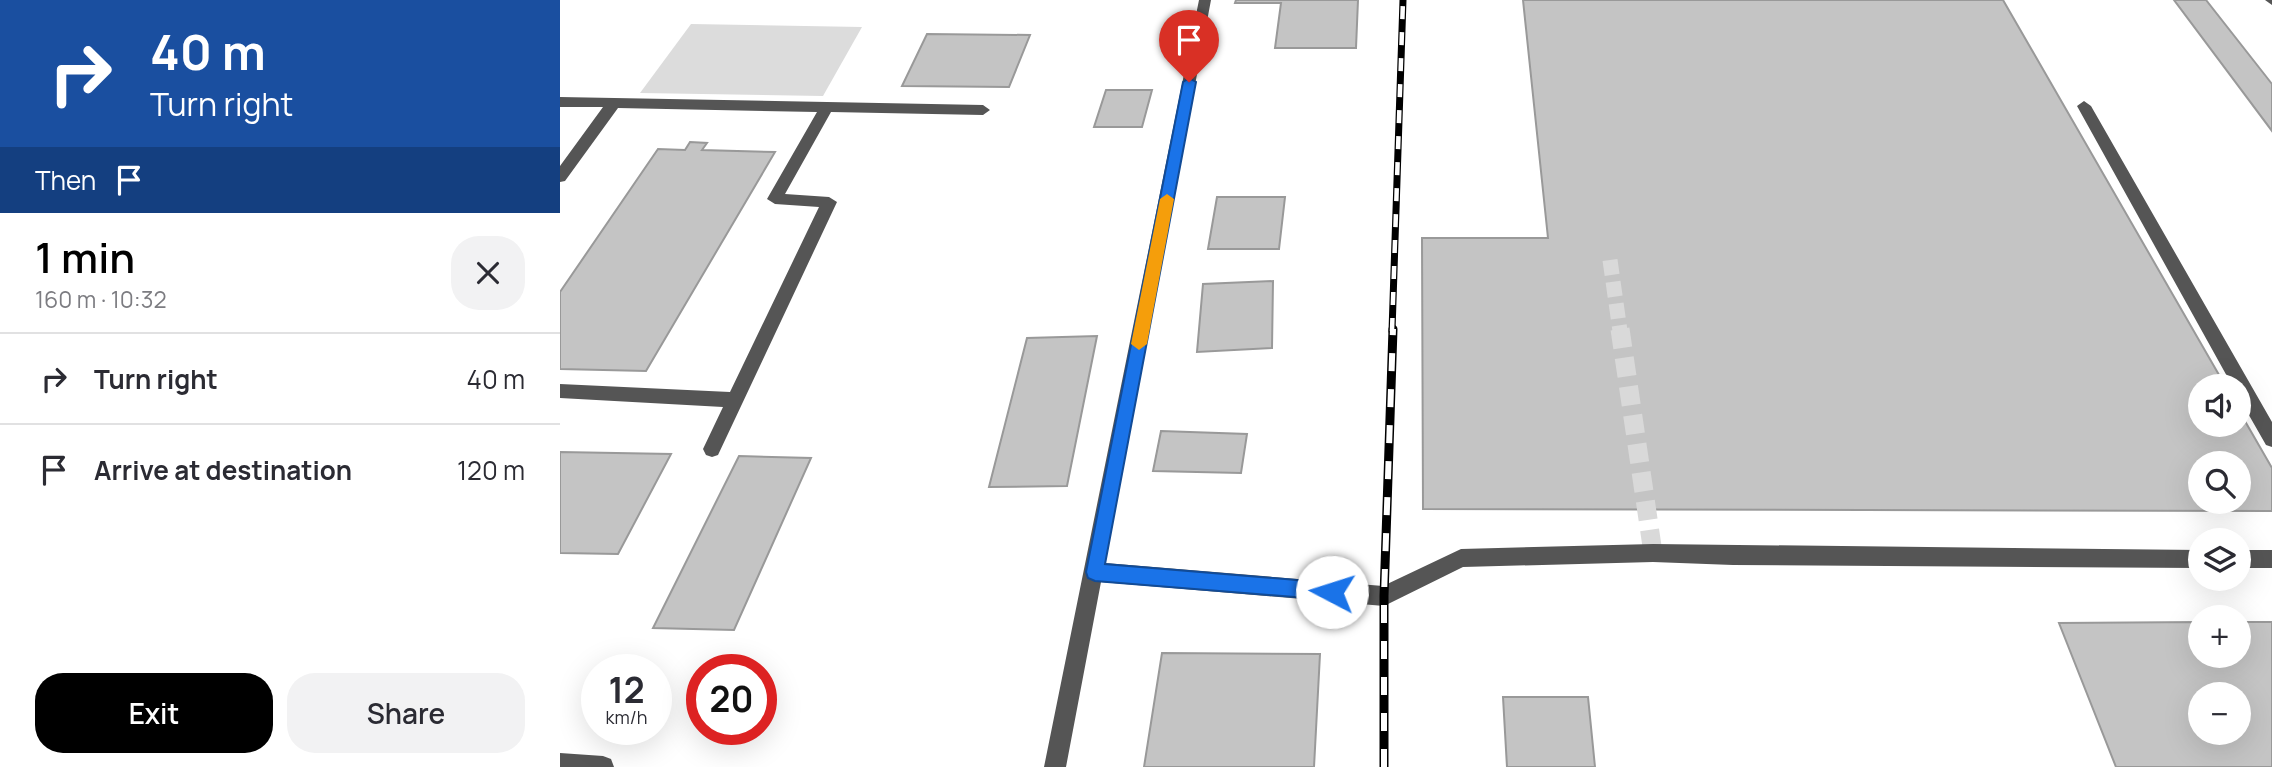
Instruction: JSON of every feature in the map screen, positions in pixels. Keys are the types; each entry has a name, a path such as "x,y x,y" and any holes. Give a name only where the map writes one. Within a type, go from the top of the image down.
{"street":[{"path":"1055,767 1205,0"},
{"path":"560,102 983,110"},
{"path":"560,177 614,103"},
{"path":"2084,106 2272,439"},
{"path":"712,449 829,202 775,199 827,107"},
{"path":"560,391 735,400"},
{"path":"1095,572 1384,596 1461,558 1653,553 1733,556 2188,559"},
{"path":"2251,559 2272,559"},
{"path":"560,764 603,767"}],"shaded area":[{"path":"691,24 862,27 823,96 640,93"}],"building":[{"path":"1236,0 1358,0 1356,48 1275,48 1281,3 1235,3"},
{"path":"1523,0 2003,0 2219,374 2188,374 2188,437 2251,437 2251,432 2272,468 2272,511 2251,511 2251,451 2188,451 2188,511 1423,509 1422,238 1548,238"},
{"path":"2174,0 2206,0 2272,84 2272,131"},
{"path":"927,34 1030,35 1009,87 902,86"},
{"path":"1106,90 1152,90 1142,127 1094,127"},
{"path":"690,142 707,143 702,150 775,152 646,371 560,369 560,292 658,149 685,150"},
{"path":"1217,197 1285,197 1279,249 1208,249"},
{"path":"1273,281 1272,348 1197,352 1203,284"},
{"path":"1097,336 1067,486 989,487 1027,338"},
{"path":"1161,431 1247,434 1241,473 1153,471"},
{"path":"560,452 671,454 618,554 560,553"},
{"path":"739,456 811,458 734,630 653,628"},
{"path":"2188,622 2188,668 2251,668 2251,622 2272,622 2272,767 2116,767 2059,623"},
{"path":"1162,653 1320,654 1314,767 1144,767"},
{"path":"1503,697 1588,697 1595,767 1507,767"}],"tunnel":[{"path":"1610,260 1620,331"},
{"path":"1620,329 1653,553"}],"railway":[{"path":"1392,331 1403,0"},
{"path":"1384,767 1384,596 1393,329"}],"slow traffic":[{"path":"1139,344 1167,199"}],"route":[{"path":"1189,82 1095,572 1332,592"}]}
